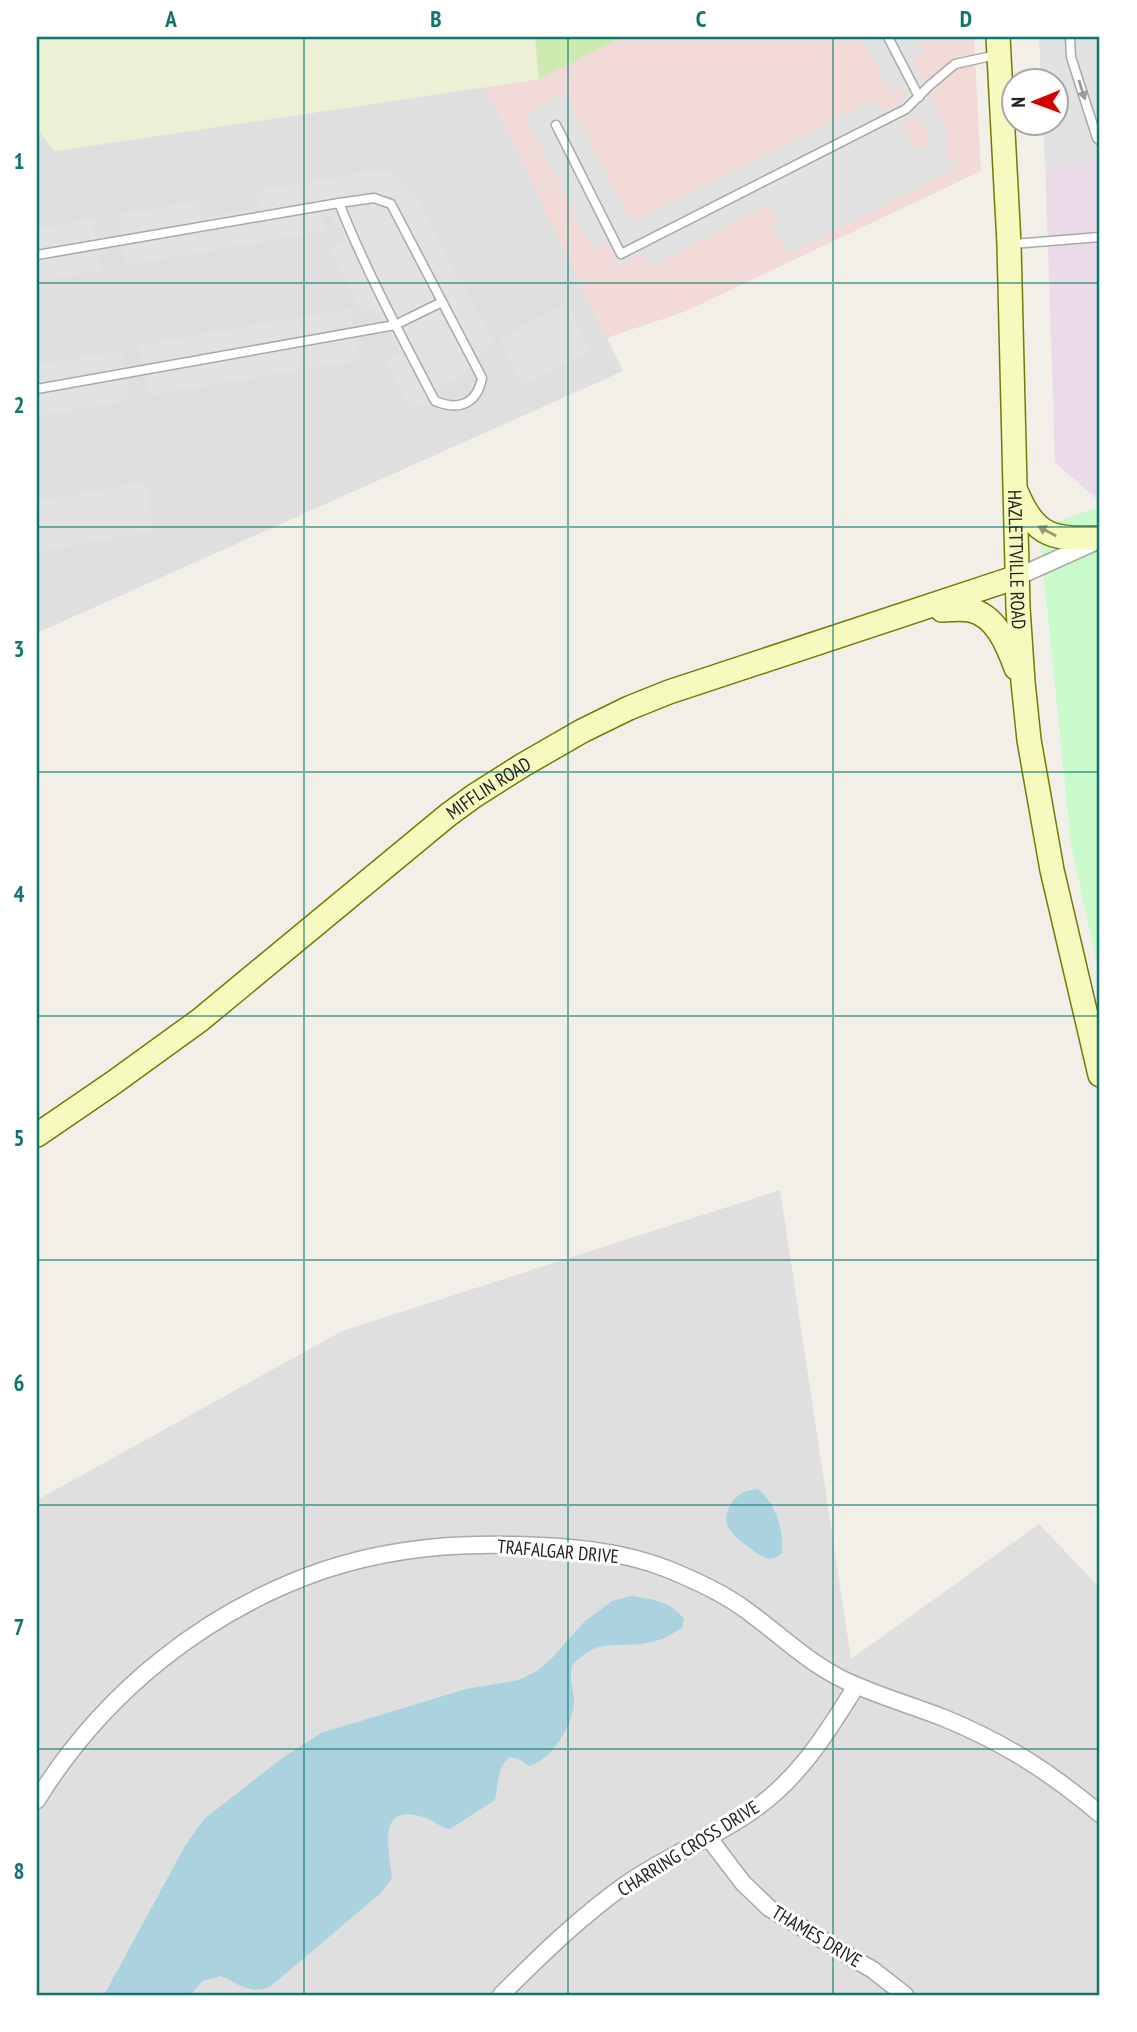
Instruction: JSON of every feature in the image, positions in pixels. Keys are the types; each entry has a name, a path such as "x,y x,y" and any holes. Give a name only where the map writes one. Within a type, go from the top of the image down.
{"main road":[{"name":"HAZLETTVILLE ROAD","path":"998,46 1009,244 1017,577 1024,692 1029,740 1052,870 1100,1075"},
{"path":"1015,490 1028,516 1044,531 1067,538 1100,539"},
{"name":"MIFFLIN ROAD","path":"37,1135 200,1020 448,815 523,765 582,731 629,708 720,673 1017,577"},
{"path":"911,613 960,609 981,615 1004,639 1024,692"}],"street":[{"path":"1017,577 1100,539"},
{"name":"TRAFALGAR DRIVE","path":"37,1800 56,1769 101,1714 152,1666 216,1621 259,1597 327,1569 368,1558 452,1546 529,1545 601,1552 637,1559 667,1569 720,1593 744,1608 813,1662 856,1686 942,1717 1009,1748 1044,1769 1100,1814"},
{"name":"CHARRING CROSS DRIVE","path":"501,1995 538,1957 627,1884 748,1814 803,1765 826,1735 856,1686"},
{"name":"THAMES DRIVE","path":"708,1837 743,1883 769,1908 873,1970 905,1995"}],"lane":[{"path":"888,37 919,97"},
{"path":"1070,37 1071,57 1100,141"},
{"path":"556,125 621,254 906,109 956,64 998,46"},
{"path":"37,255 339,203 374,198 391,204 482,378 474,398 462,405 447,406 435,401 395,325 339,203"},
{"path":"1009,244 1100,237"},
{"path":"37,389 395,325 442,302"}],"shaded area":[{"path":"622,37 974,37 981,171 684,312 606,338 486,87 539,79"},
{"path":"862,37 917,37 925,52 912,59 947,131 949,140 945,154 958,162 951,171 787,254 772,225 778,221 769,205 650,267 643,254 619,266 607,242 592,248 524,114 565,93 628,216 636,219 876,98 882,111 904,100 906,96 904,87 891,93","holes":["912,117 920,119 929,136 928,144 915,151 901,124"]},
{"path":"1039,37 1100,37 1100,156 1052,170 1045,165 1044,136 1070,136 1070,66 1040,66"},
{"path":"1100,37 1100,502 1055,462 1044,136 1070,136 1070,66"},
{"path":"486,87 623,371 37,633 37,128 55,151"},
{"path":"367,172 392,173 415,195 494,345 480,354 468,372 439,385 422,402 410,408 386,361 398,355 399,350 375,306 362,312 331,248 344,241 343,233 331,216 322,216 324,231 127,265 119,215 199,201 202,218 259,208 257,191"},
{"path":"93,219 100,270 37,281 37,229"},
{"path":"567,304 591,351 523,385 500,338"},
{"path":"350,309 360,360 149,395 140,345"},
{"path":"121,351 130,400 37,417 37,365"},
{"path":"145,482 154,531 37,552 37,501"},
{"path":"780,1190 851,1659 1039,1524 1100,1588 1100,1995 37,1995 37,1500 342,1331"}],"green space":[{"path":"37,37 535,37 539,79 54,151 37,128"},
{"path":"535,37 622,37 539,79"},
{"path":"1100,507 1100,979 1071,844 1039,527"}],"water":[{"path":"758,1489 774,1510 782,1536 782,1553 769,1559 745,1545 730,1531 726,1517 737,1497 746,1491"},
{"path":"631,1596 654,1600 673,1608 684,1619 682,1628 652,1642 595,1648 575,1662 571,1673 574,1698 571,1718 554,1748 529,1766 510,1757 500,1771 495,1800 450,1829 426,1818 410,1814 399,1816 392,1822 389,1831 392,1878 382,1892 271,1986 252,1989 221,1976 203,1981 190,1995 104,1995 185,1846 204,1819 281,1759 321,1733 466,1689 519,1680 537,1671 584,1622 612,1601"}]}
